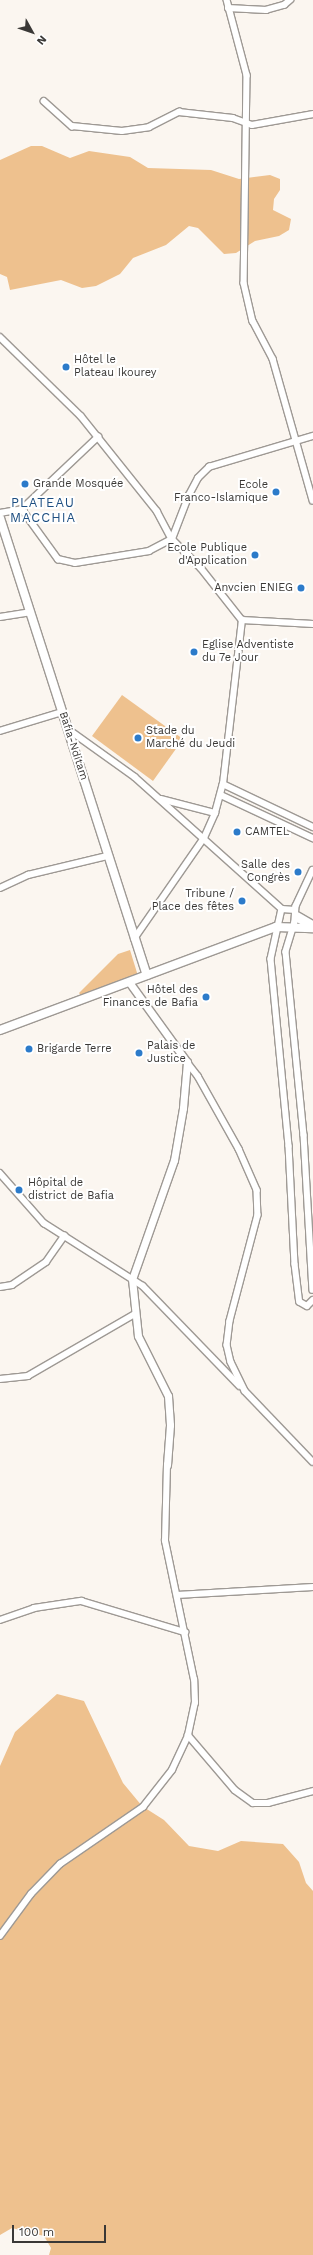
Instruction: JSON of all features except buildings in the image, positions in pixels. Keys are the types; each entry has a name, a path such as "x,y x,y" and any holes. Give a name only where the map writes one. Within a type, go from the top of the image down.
{"main road":[{"name":"Bafia-Nditam","path":"0,518 107,856 147,975"},
{"path":"296,913 313,927"},
{"path":"0,1030 276,927 313,927"}],"street":[{"path":"228,0 228,8 244,56 247,124 244,283 253,321 273,359 313,500"},
{"path":"228,8 266,10 284,5 290,0"},
{"path":"44,101 67,124 96,130 122,132 149,127 171,114 188,111 233,118 247,124 263,125 313,114"},
{"path":"0,337 71,405 158,511 172,539 201,568 242,620 223,784 215,813 204,838 134,939"},
{"path":"22,508 53,554 58,559 75,563 149,551 172,539 189,495 198,478 209,467 313,436"},
{"path":"0,512 22,508 98,437"},
{"path":"0,616 30,612"},
{"path":"242,620 313,624"},
{"path":"0,731 62,712"},
{"path":"68,729 109,756 204,838 282,909 296,913"},
{"path":"223,784 313,827"},
{"path":"221,795 313,838"},
{"path":"158,798 215,813"},
{"path":"0,888 28,875 107,856"},
{"path":"313,870 291,928 286,952 304,1136 313,1290"},
{"path":"282,909 276,927 271,959 289,1146 294,1264 300,1302 307,1306 313,1300"},
{"path":"129,982 198,1076 235,1142 257,1190 258,1215 236,1294 227,1345 231,1362 244,1391"},
{"path":"0,1936 31,1894 60,1864 143,1807 172,1770 188,1735 195,1691 185,1632 165,1541 167,1465 170,1425 168,1396 142,1347 135,1314 132,1279 174,1160 187,1062"},
{"path":"0,1173 35,1216 150,1292 313,1462"},
{"path":"0,1287 12,1285 46,1262 64,1236"},
{"path":"0,1379 28,1376 135,1314"},
{"path":"177,1596 313,1587"},
{"path":"0,1620 34,1608 81,1601 185,1632"},
{"path":"188,1735 235,1790 254,1803 268,1803 313,1791"}],"shaded area":[{"path":"31,146 42,146 70,158 89,151 130,157 148,168 211,170 239,179 270,175 280,179 280,190 274,199 273,210 291,219 289,230 279,236 255,241 236,253 224,254 198,228 189,226 166,245 133,258 120,274 96,286 82,288 61,280 10,290 7,277 0,274 0,160"},
{"name":"Stade du Marché du Jeudi","path":"122,695 183,739 153,781 92,736"},
{"path":"130,950 138,976 82,997 79,993 118,954"},
{"path":"57,1694 84,1701 123,1783 142,1806 164,1820 189,1846 218,1851 241,1841 283,1844 299,1862 306,1883 313,1891 313,2255 49,2255 51,2248 44,2236 12,2228 0,2235 0,1766 15,1732"}],"place":[{"name":"Hôtel le Plateau Ikourey","path":"66,367"},
{"name":"Grande Mosquée","path":"25,484"},
{"name":"Ecole Franco-Islamique","path":"276,492"},
{"name":"Ecole Publique d'Application","path":"255,555"},
{"name":"Anvcien ENIEG","path":"301,588"},
{"name":"Eglise Adventiste du 7e Jour","path":"194,652"},
{"name":"Stade du Marché du Jeudi","path":"138,738"},
{"name":"CAMTEL","path":"237,832"},
{"name":"Salle des Congrès","path":"298,872"},
{"name":"Tribune / Place des fêtes","path":"242,901"},
{"name":"Hôtel des Finances de Bafia","path":"206,997"},
{"name":"Brigarde Terre","path":"29,1049"},
{"name":"Palais de Justice","path":"139,1053"},
{"name":"Hôpital de district de Bafia","path":"19,1190"}],"district":[{"name":"PLATEAU MACCHIA","path":"43,512"}]}
